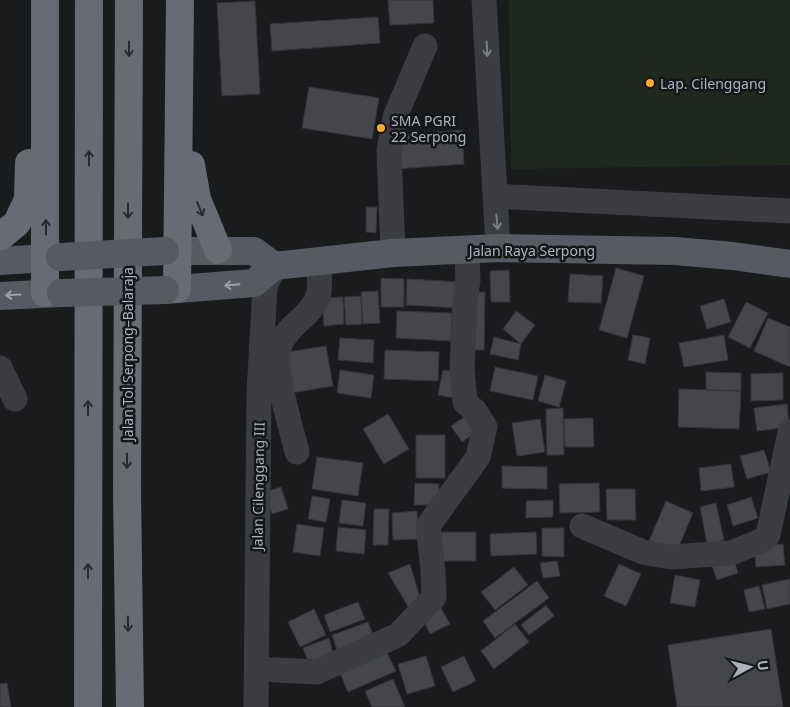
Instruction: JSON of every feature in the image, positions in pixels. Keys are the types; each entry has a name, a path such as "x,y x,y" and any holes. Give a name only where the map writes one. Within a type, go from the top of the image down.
{"highway":[{"path":"88,707 89,0"},
{"name":"Jalan Tol Serpong–Balaraja","path":"129,0 127,489 130,707"},
{"path":"171,289 171,251 180,92 180,0"},
{"path":"0,236 17,223 28,199 33,71 46,12"},
{"path":"46,12 53,293"},
{"path":"180,92 197,199 218,250"}],"main road":[{"name":"Jalan Raya Serpong","path":"274,266 393,253 498,248 675,252 733,256 790,264"},
{"path":"0,261 218,250 254,252 274,266 254,283 171,289 0,296"}],"street":[{"path":"484,0 498,248"},
{"path":"393,253 389,151 395,118 425,46"},
{"path":"495,196 790,211"},
{"path":"257,668 317,672 398,635 434,597 428,526 478,457 485,427 475,411 465,402 462,368 465,301 468,280 467,250"},
{"path":"297,452 280,380 278,357 280,346 290,330 314,304 319,293 319,261"},
{"name":"Jalan Cilenggang III","path":"256,707 260,393 265,287 274,266"},
{"path":"0,368 15,399"},
{"path":"582,526 643,552 670,557 731,553 763,540 768,535 790,432"}],"shaded area":[{"name":"Lap. Cilenggang","path":"509,0 790,0 790,165 511,169"}],"building":[{"path":"388,0 433,0 434,23 390,25"},
{"path":"255,1 260,94 222,96 217,3"},
{"path":"378,17 380,43 272,51 270,24"},
{"path":"309,87 379,98 372,139 302,128"},
{"path":"462,130 464,164 395,169 392,135"},
{"path":"366,207 377,207 376,233 366,232"},
{"path":"616,268 644,276 627,338 599,330"},
{"path":"509,270 510,302 491,302 490,271"},
{"path":"570,274 603,276 601,303 568,302"},
{"path":"381,278 404,279 404,307 381,307"},
{"path":"407,279 461,282 460,308 406,305"},
{"path":"378,291 380,323 363,324 361,292"},
{"path":"471,292 485,292 484,350 468,350"},
{"path":"361,296 362,324 346,325 344,297"},
{"path":"343,297 344,324 324,326 322,298"},
{"path":"724,299 731,322 707,329 700,306"},
{"path":"746,302 768,313 750,348 728,337"},
{"path":"397,311 452,313 451,341 396,338"},
{"path":"516,311 535,325 521,344 503,329"},
{"path":"768,318 790,327 790,367 754,351"},
{"path":"633,335 650,338 645,364 628,360"},
{"path":"724,335 728,360 684,367 679,343"},
{"path":"494,337 521,344 518,360 490,354"},
{"path":"340,338 374,340 373,363 338,360"},
{"path":"326,346 333,386 286,394 280,353"},
{"path":"385,350 439,352 438,381 384,379"},
{"path":"495,367 538,376 533,400 490,391"},
{"path":"340,370 374,375 371,398 337,393"},
{"path":"443,370 459,373 455,398 438,395"},
{"path":"706,372 741,373 741,391 706,390"},
{"path":"783,373 783,400 751,401 751,374"},
{"path":"545,375 566,381 559,407 538,401"},
{"path":"679,389 741,391 739,429 678,427"},
{"path":"787,404 789,427 757,431 754,408"},
{"path":"563,408 564,455 547,455 546,409"},
{"path":"472,412 482,428 462,442 451,426"},
{"path":"388,414 409,449 384,464 363,429"},
{"path":"593,418 594,447 565,447 564,419"},
{"path":"540,419 545,452 517,456 512,423"},
{"path":"416,435 445,435 445,478 416,478"},
{"path":"764,450 771,472 747,479 740,456"},
{"path":"317,457 363,463 358,496 312,489"},
{"path":"731,464 734,487 701,491 699,468"},
{"path":"502,466 547,467 547,489 502,488"},
{"path":"415,483 439,484 438,505 414,505"},
{"path":"599,483 600,512 560,513 559,484"},
{"path":"281,487 288,509 272,514 265,492"},
{"path":"606,489 635,489 636,520 607,520"},
{"path":"312,496 330,499 326,522 308,519"},
{"path":"751,497 758,518 733,526 727,505"},
{"path":"342,500 366,503 363,526 339,523"},
{"path":"553,500 553,517 526,518 526,501"},
{"path":"666,501 693,513 676,553 649,541"},
{"path":"716,503 724,540 707,544 700,507"},
{"path":"374,509 389,509 388,545 373,545"},
{"path":"417,511 418,539 393,540 392,513"},
{"path":"297,524 324,528 320,556 293,552"},
{"path":"338,527 366,530 364,554 336,551"},
{"path":"542,528 564,528 564,557 542,556"},
{"path":"441,532 476,532 476,561 441,561"},
{"path":"536,532 537,554 491,556 490,534"},
{"path":"783,544 785,565 756,567 754,546"},
{"path":"733,558 738,573 717,580 712,566"},
{"path":"557,561 560,576 543,578 540,563"},
{"path":"410,564 420,598 409,608 388,573"},
{"path":"619,564 641,574 626,606 604,596"},
{"path":"514,567 528,585 495,610 481,592"},
{"path":"675,575 700,580 695,607 670,603"},
{"path":"790,579 790,604 767,609 762,585"},
{"path":"537,581 549,598 495,638 483,621"},
{"path":"759,586 765,609 749,612 744,590"},
{"path":"358,602 365,619 330,632 324,615"},
{"path":"546,605 554,616 529,635 521,625"},
{"path":"440,606 450,624 430,634 421,615"},
{"path":"314,609 326,635 300,647 288,622"},
{"path":"368,622 376,643 339,656 332,635"},
{"path":"515,624 529,642 494,669 481,651"},
{"path":"771,629 783,707 677,707 668,645"},
{"path":"329,638 334,658 311,668 303,648"},
{"path":"384,647 396,671 348,692 338,668"},
{"path":"426,656 435,686 407,694 398,664"},
{"path":"464,656 476,681 453,692 441,667"},
{"path":"393,679 405,707 372,707 365,691"},
{"path":"7,683 11,707 0,707 0,684"}],"place":[{"name":"Lap. Cilenggang","path":"650,83"},
{"name":"SMA PGRI 22 Serpong","path":"381,128"}]}
